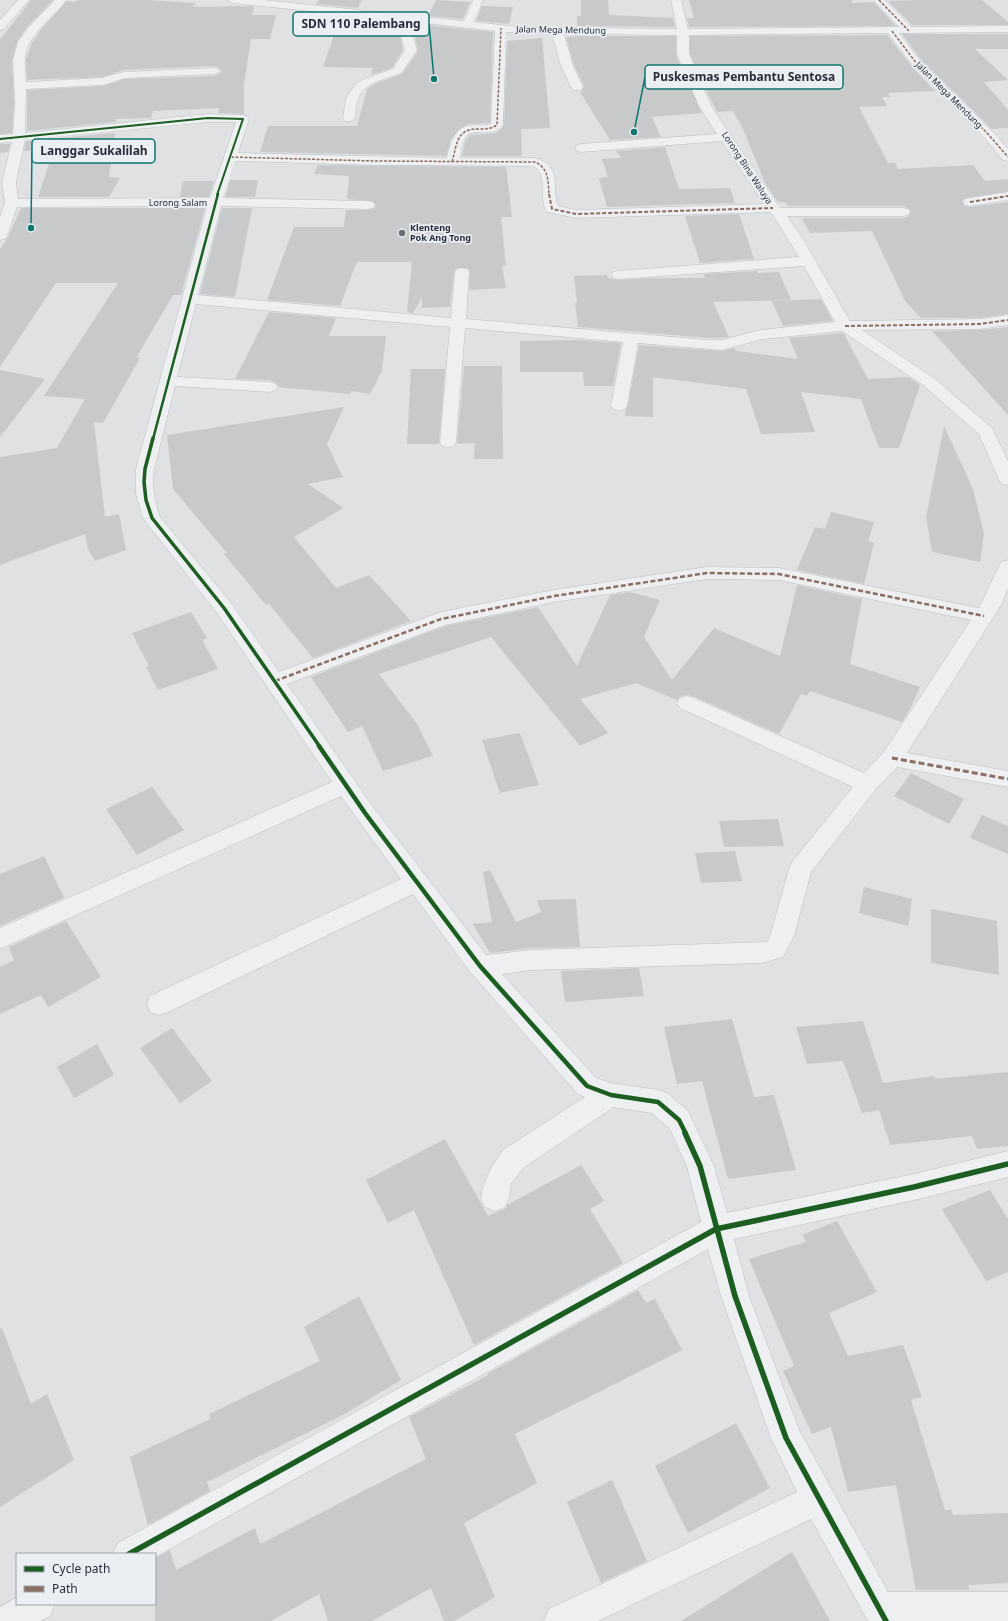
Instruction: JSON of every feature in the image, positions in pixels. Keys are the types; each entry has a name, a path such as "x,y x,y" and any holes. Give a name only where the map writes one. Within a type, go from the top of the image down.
{"street":[{"path":"0,27 24,0"},
{"path":"0,236 12,203 9,182 19,137 21,104 19,60 24,42 32,30 61,0"},
{"name":"Jalan Mega Mendung","path":"232,0 411,17 501,28 683,32 1008,29"},
{"path":"468,24 478,0"},
{"name":"Lorong Bina Waluya","path":"676,0 683,32 683,54 705,106 797,241 845,326"},
{"path":"879,0 909,31"},
{"path":"349,118 352,98 360,87 366,82 397,71 411,50 407,36 411,17"},
{"path":"452,162 458,141 463,132 492,128 497,125 501,28"},
{"path":"557,30 567,66 577,87"},
{"name":"Jalan Mega Mendung","path":"892,31 917,64 988,134 1008,157"},
{"path":"20,86 103,81 124,75 214,71"},
{"path":"695,80 755,77"},
{"path":"0,139 208,118 243,119 215,202 145,469 143,482 146,504 152,518 224,608 345,785 480,966 587,1086 611,1095 658,1102 679,1120 700,1166 735,1296 786,1438 818,1499 883,1615 1008,1609"},
{"path":"580,148 726,137"},
{"path":"231,157 452,162 520,161 540,163 546,169 550,207 566,213 576,214 775,210 904,212"},
{"path":"970,202 1008,196"},
{"name":"Lorong Salam","path":"12,203 215,202 368,204"},
{"path":"618,275 716,269 808,261"},
{"path":"448,442 462,272"},
{"path":"190,299 707,345 722,344 761,335 845,326 980,324 1008,320"},
{"path":"845,326 930,382 986,432 1008,480"},
{"path":"619,406 631,339"},
{"path":"168,381 270,387"},
{"path":"480,966 532,960 762,953 775,950 782,936 800,869 867,784 892,758 991,605 1008,566"},
{"path":"275,681 441,619 554,596 707,573 779,574 984,616"},
{"path":"687,703 867,784"},
{"path":"892,758 1008,779"},
{"path":"0,939 345,785"},
{"path":"159,1004 416,882"},
{"path":"495,1198 499,1178 503,1170 513,1159 611,1095"},
{"path":"131,1553 716,1229 1008,1164"},
{"path":"561,1621 818,1499"},
{"path":"7,1621 36,1605"}],"building":[{"path":"31,0 53,0 27,27 17,42 12,60 14,104 12,133 0,134 0,40"},
{"path":"77,0 148,0 196,3 193,7 250,6 254,7 252,15 276,15 270,39 251,39 244,84 244,114 219,113 219,108 153,111 151,118 116,119 116,122 27,131 27,90 103,86 125,79 214,76 222,71 214,66 124,70 102,77 27,80 26,60 32,43 42,28 67,1 75,2"},
{"path":"319,0 362,0 358,8 316,4"},
{"path":"436,0 470,2 463,19 428,16"},
{"path":"581,0 608,0 609,15 673,18 675,27 577,26 577,16 581,16"},
{"path":"689,0 852,0 852,3 874,2 896,26 689,27 687,18 694,18"},
{"path":"982,0 1008,22 1008,25 912,25 888,1"},
{"path":"482,6 513,7 509,24 476,21"},
{"path":"312,13 353,17 349,25 402,25 400,36 403,50 392,68 371,75 373,68 323,67 334,35 302,29"},
{"path":"417,24 493,32 490,123 468,124 458,130 451,140 446,156 260,152 268,126 357,126 367,89 377,83 402,74 418,51 415,36"},
{"path":"902,34 1008,34 1008,49 975,49 1008,80 984,82 1008,110 1008,128 992,129 922,61"},
{"path":"887,35 912,67 935,91 888,93 891,97 882,97 887,106 859,107 888,163 895,163 898,169 973,165 985,181 1008,179 1008,191 965,198 962,201 964,206 970,207 1008,202 1008,314 980,318 921,318 905,301 872,231 810,233 802,218 903,218 909,216 911,211 903,206 788,206 785,202 778,202 765,183 743,129 733,111 717,112 703,84 755,82 760,80 762,76 755,72 699,74 690,54 690,36"},
{"path":"676,36 676,55 702,113 652,117 661,137 610,140 580,92 584,86 574,65 566,37"},
{"path":"542,38 550,128 521,129 522,156 462,156 465,142 470,135 495,133 504,125 507,41"},
{"path":"115,133 109,177 120,178 109,197 38,197 54,149 24,151 26,141"},
{"path":"0,144 10,144 8,152 0,153"},
{"path":"665,147 679,189 730,188 735,203 607,207 599,178 608,177 602,159 621,158 616,151"},
{"path":"318,165 506,167 512,217 501,217 506,266 502,266 506,288 469,290 470,271 467,268 457,268 454,272 450,307 422,308 422,297 413,313 407,312 412,262 357,262 340,306 267,300 294,227 344,227 346,210 368,210 373,209 376,206 373,201 347,199 349,176 314,174"},
{"path":"230,180 258,180 255,197 225,197"},
{"path":"183,181 214,181 209,197 180,197"},
{"path":"21,208 205,208 181,295 173,295 136,358 140,358 103,423 94,422 105,517 119,514 126,550 95,561 88,549 85,534 0,565 0,457 57,448 85,399 44,396 118,283 56,283 0,367 0,249 8,237"},
{"path":"222,208 252,208 235,297 200,294"},
{"path":"739,214 754,259 700,263 685,216"},
{"path":"757,271 758,273 779,272 791,300 713,302 729,337 707,338 578,327 574,276 607,275 608,278 618,280 705,278 704,274"},
{"path":"821,299 833,321 783,326 772,301"},
{"path":"269,312 336,318 329,336 386,336 382,371 370,394 351,391 350,394 279,387 276,383 270,380 235,379"},
{"path":"1008,327 1008,415 932,331 980,330"},
{"path":"844,334 868,379 908,377 920,385 899,448 879,448 861,399 801,392 815,432 761,434 746,389 653,377 653,417 625,416 639,345 722,351 734,348 736,351 798,359 789,338"},
{"path":"580,340 621,343 613,386 584,386 583,372 520,372 520,341"},
{"path":"464,366 502,366 503,459 474,459 475,443 457,444"},
{"path":"411,369 445,369 439,444 407,444"},
{"path":"0,370 45,379 0,437"},
{"path":"344,407 327,444 343,477 308,484 343,508 294,537 336,588 369,575 411,621 313,658 269,604 266,605 224,554 227,553 173,489 167,435"},
{"path":"944,426 973,489 984,534 980,562 932,552 926,517"},
{"path":"831,512 874,522 868,541 874,543 864,584 797,570 815,527 825,529"},
{"path":"797,585 862,599 850,664 920,687 902,722 810,691 807,696 801,694 779,734 695,697 687,695 680,697 677,700 636,683 580,699 608,733 580,746 491,637 379,674 417,724 433,756 383,771 362,726 348,732 311,677 445,626 538,607 577,666 610,595 630,592 660,600 644,637 672,680 714,628 780,656"},
{"path":"191,612 207,638 202,640 218,669 158,690 146,667 149,666 132,633"},
{"path":"520,733 539,785 500,793 482,740"},
{"path":"911,773 964,799 949,824 894,796"},
{"path":"152,787 184,830 137,855 106,809"},
{"path":"982,815 1008,826 1008,854 970,838"},
{"path":"778,819 784,846 724,847 719,821"},
{"path":"735,851 742,881 701,883 695,853"},
{"path":"44,856 64,898 0,926 0,874"},
{"path":"490,870 516,922 541,912 537,900 576,899 580,947 532,948 490,953 473,924 492,922 483,872"},
{"path":"864,887 912,899 908,926 859,913"},
{"path":"931,909 997,921 999,975 931,963"},
{"path":"66,921 101,977 48,1007 41,995 0,1014 0,967 14,960 9,947"},
{"path":"639,968 644,996 565,1002 561,971"},
{"path":"732,1019 754,1097 774,1095 796,1170 728,1179 702,1081 677,1084 664,1027"},
{"path":"863,1021 883,1083 934,1076 935,1079 1008,1072 1008,1146 977,1149 972,1136 890,1145 879,1110 862,1113 843,1061 807,1064 796,1027"},
{"path":"172,1028 212,1081 180,1103 140,1048"},
{"path":"97,1044 114,1075 74,1098 57,1067"},
{"path":"445,1139 488,1216 506,1208 507,1205 581,1165 604,1201 590,1209 623,1263 474,1345 414,1210 388,1223 366,1180"},
{"path":"990,1190 1008,1219 1008,1272 986,1281 942,1209"},
{"path":"837,1221 877,1292 829,1313 848,1356 903,1345 922,1397 911,1400 945,1510 952,1510 953,1515 1008,1513 1008,1583 968,1585 969,1590 916,1590 896,1485 848,1492 831,1427 812,1434 783,1371 794,1366 749,1259 806,1242 802,1235"},
{"path":"638,1290 646,1303 655,1299 682,1350 515,1434 537,1483 464,1523 495,1597 454,1621 444,1621 431,1588 372,1621 328,1621 319,1594 271,1621 155,1621 156,1557 170,1550 176,1570 255,1528 260,1544 426,1459 409,1417 488,1375 487,1374"},
{"path":"359,1296 401,1380 341,1416 207,1482 210,1491 148,1525 130,1457 210,1419 209,1414 320,1361 304,1327"},
{"path":"2,1328 31,1404 47,1394 74,1460 0,1507 0,1329"},
{"path":"736,1423 770,1488 688,1533 655,1466"},
{"path":"612,1480 647,1561 601,1583 567,1502"},
{"path":"792,1552 830,1621 681,1621"}],"marked path":[{"path":"879,0 909,31"},
{"path":"452,162 457,142 463,132 471,129 489,129 497,125 501,28"},
{"path":"892,31 917,64 988,134 1008,157"},
{"path":"231,157 374,161 535,162 545,169 552,209 576,214 773,208"},
{"path":"970,202 1008,196"},
{"path":"845,326 980,324 1008,320"},
{"path":"275,681 441,619 554,596 707,573 779,574 984,616"},
{"path":"892,758 1008,779"}],"cycle path":[{"path":"0,139 208,118 243,119 215,202 145,469 145,494 152,518 224,608 365,813 480,966 587,1086 611,1095 658,1102 679,1120 700,1166 735,1296 786,1438 886,1621"},
{"path":"131,1553 716,1229 914,1187 1008,1164"}],"place":[{"name":"SDN 110 Palembang","path":"434,79"},
{"name":"Puskesmas Pembantu Sentosa","path":"634,132"},
{"name":"Langgar Sukalilah","path":"31,228"},
{"name":"Klenteng Pok Ang Tong","path":"402,233"}]}
